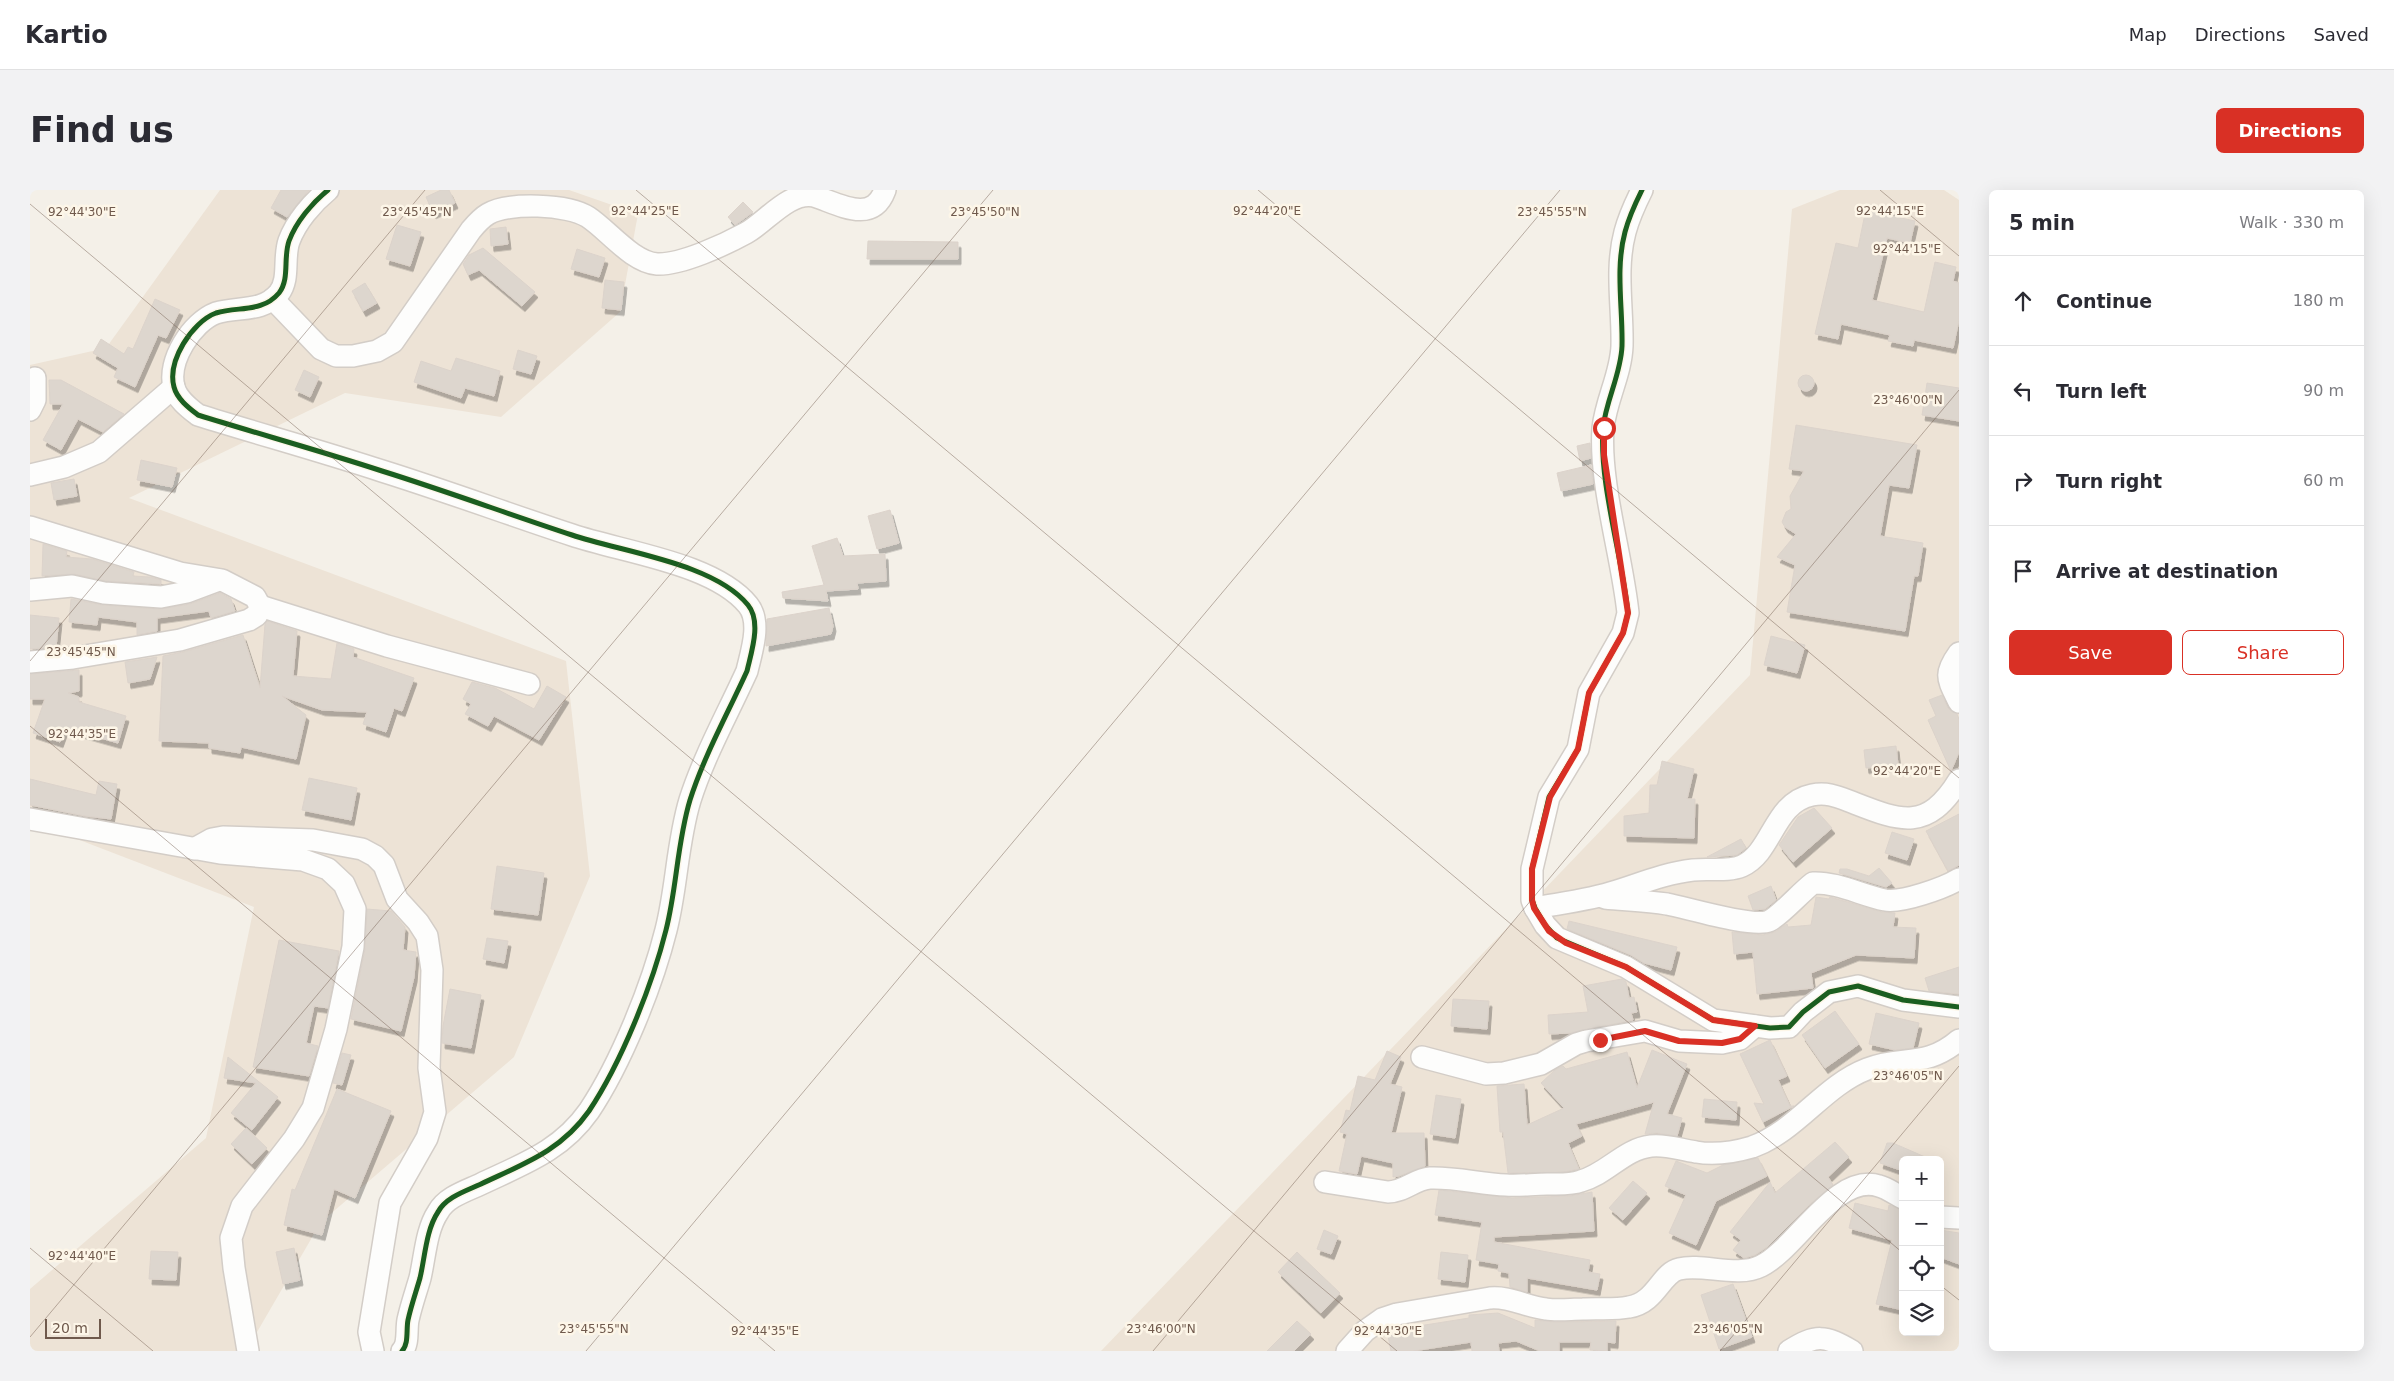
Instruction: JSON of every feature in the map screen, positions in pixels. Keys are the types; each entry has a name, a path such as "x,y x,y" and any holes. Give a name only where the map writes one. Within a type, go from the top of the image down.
{"street":[{"path":"328,190 307,211 289,242 284,286 273,298 256,308 216,313 201,321 175,360 174,387 181,400 198,416 382,470 573,536 652,558 708,577 736,593 750,607 754,618 752,651 747,671 690,799 666,931 653,972 622,1050 604,1087 588,1112 572,1132 559,1144 544,1154 459,1194 438,1210 430,1232 408,1321 406,1346 402,1351"},
{"path":"273,298 321,349 329,354 336,356 366,354 393,342 471,230 478,222 495,211 526,206 562,209 587,216 640,258 655,264 681,262 745,234 786,204 808,194 851,209 864,210 871,208 877,203 885,190"},
{"path":"1642,190 1624,234 1621,259 1622,356 1606,406 1604,428 1604,455 1628,613 1623,633 1589,693 1578,749 1550,797 1532,869 1532,900 1534,908 1549,931 1566,943 1626,967 1713,1020 1755,1026 1789,1027 1803,1012 1829,992 1858,986 1903,1000 1935,1006 1959,1007"},
{"path":"30,410 35,400 35,378"},
{"path":"30,475 64,467 99,452 174,387"},
{"path":"30,527 180,573 222,580 255,597 260,606 387,646 529,684"},
{"path":"30,590 72,586 104,593 161,597 187,592 222,580"},
{"path":"30,662 73,658 180,640 249,620 256,615 260,606"},
{"path":"1959,653 1948,668 1948,680 1959,702"},
{"path":"1534,908 1616,892 1650,879 1694,870 1741,867 1754,859 1786,811 1804,797 1829,794 1893,818 1910,819 1924,815 1938,807 1950,795 1959,780"},
{"path":"30,819 194,849 303,860 328,869 344,884 355,909 353,947 336,1029 313,1108 294,1139 242,1206 231,1238 248,1351"},
{"path":"194,849 212,839 223,837 313,840 362,849 375,856 384,865 397,899 418,922 427,936 432,970 429,1068 435,1112 427,1138 395,1193 388,1212 369,1332 372,1351"},
{"path":"1592,897 1666,904 1736,919 1766,922 1774,919 1794,898 1813,883 1832,884 1887,900 1904,898 1959,879"},
{"path":"1422,1057 1486,1074 1504,1073 1541,1064 1576,1044 1586,1041 1645,1031 1679,1041 1722,1043 1740,1039 1755,1026"},
{"path":"1325,1182 1388,1192 1396,1192 1429,1178 1506,1185 1561,1184 1580,1182 1592,1177 1639,1148 1650,1146 1669,1147 1698,1153 1734,1151 1752,1147 1784,1131 1836,1088 1858,1073 1884,1064 1923,1060 1940,1054 1959,1040"},
{"path":"1347,1351 1365,1331 1382,1318 1490,1298 1502,1298 1545,1309 1629,1307 1649,1298 1670,1274 1677,1269 1724,1270 1762,1266 1799,1235 1824,1207 1846,1190 1856,1186 1878,1186 1899,1196"},
{"path":"1944,1217 1959,1218"},
{"path":"1789,1351 1815,1338 1826,1338 1852,1351"}],"shaded area":[{"path":"220,190 569,190 638,214 620,312 501,417 345,393 129,498 566,661 590,876 514,1057 321,1222 246,1351 30,1351 30,1289 206,1138 254,907 30,821 30,365 106,348"},
{"path":"1840,190 1944,190 1959,200 1959,1351 1101,1351 1750,675 1792,209"}],"building":[{"path":"281,190 309,190 287,217 271,208"},
{"path":"441,190 449,190 455,203 433,213 426,197"},
{"path":"743,202 753,212 735,225 728,217"},
{"path":"1867,204 1893,210 1892,216 1915,221 1910,243 1887,238 1872,300 1924,312 1935,262 1956,267 1953,281 1959,283 1959,320 1953,348 1914,340 1913,346 1888,341 1890,335 1841,324 1838,339 1815,334 1836,243 1858,248"},
{"path":"397,225 421,232 410,266 386,259"},
{"path":"506,227 508,244 491,246 490,229"},
{"path":"868,241 958,242 958,259 867,259"},
{"path":"483,248 535,292 522,306 479,270 468,275 463,264 469,255"},
{"path":"577,249 605,258 599,277 571,269"},
{"path":"605,280 624,282 621,310 602,308"},
{"path":"365,283 377,303 363,311 352,291"},
{"path":"155,299 180,310 166,338 158,335 135,387 114,377 118,368 93,353 101,339 124,354 128,347 133,349"},
{"path":"518,350 537,356 531,374 513,369"},
{"path":"456,358 500,371 494,396 465,388 461,398 414,382 421,361 451,371"},
{"path":"304,370 319,377 310,397 295,390"},
{"path":"1803,375 1809,375 1814,380 1812,389 1803,391 1798,386 1798,380"},
{"path":"49,380 61,380 124,414 103,432 78,419 61,450 43,440 63,404 50,404"},
{"path":"1927,383 1959,388 1959,421 1922,415"},
{"path":"1796,425 1917,445 1909,488 1889,485 1880,536 1923,543 1918,576 1914,576 1905,631 1787,612 1795,565 1777,557 1796,534 1785,527 1782,522 1786,512 1791,509 1790,496 1804,471 1789,469"},
{"path":"1590,443 1591,458 1580,461 1577,446"},
{"path":"141,460 177,468 172,487 137,480"},
{"path":"1591,465 1593,484 1561,491 1557,473"},
{"path":"74,479 77,496 54,500 51,483"},
{"path":"890,510 899,543 877,549 868,516"},
{"path":"837,538 843,556 885,554 886,581 857,583 858,589 826,591 828,601 783,598 782,592 824,585 812,546"},
{"path":"43,544 67,551 66,557 92,559 134,572 133,576 161,580 161,584 106,581 74,574 42,576"},
{"path":"220,593 231,599 235,611 211,618 209,611 157,618 157,631 137,635 137,622 98,617 97,625 69,622 71,599 103,605 160,609 190,604"},
{"path":"829,608 833,626 831,634 766,646 767,619"},
{"path":"30,615 59,618 56,647 30,649"},
{"path":"267,621 297,631 293,676 331,679 337,643 354,649 353,657 414,678 402,711 394,708 386,732 363,724 367,712 322,710 282,696 306,715 296,759 241,747 240,753 209,748 209,743 159,741 163,656 243,635 260,688 265,624"},
{"path":"1771,636 1805,645 1797,673 1764,665"},
{"path":"157,657 150,679 128,683 125,662"},
{"path":"79,670 79,691 68,693 79,697 79,702 126,716 118,743 65,728 60,742 33,733 45,699 30,699 30,674"},
{"path":"472,682 495,688 534,709 547,686 566,697 539,740 494,716 488,726 465,714 471,704 463,699"},
{"path":"1942,695 1948,708 1957,714 1959,719 1959,752 1951,771 1928,720 1936,716 1929,700"},
{"path":"1896,746 1898,765 1866,768 1864,750"},
{"path":"1662,761 1694,769 1687,799 1695,799 1694,838 1624,836 1624,816 1649,813 1650,785 1657,785"},
{"path":"309,778 357,788 351,820 302,810"},
{"path":"30,779 96,795 99,781 117,784 111,819 30,805"},
{"path":"1814,808 1832,828 1793,862 1779,845 1798,817"},
{"path":"1959,814 1959,865 1948,871 1926,831"},
{"path":"1892,832 1914,839 1907,860 1885,853"},
{"path":"1741,839 1746,848 1737,855 1707,857"},
{"path":"497,866 544,873 538,915 491,909"},
{"path":"1879,868 1892,883 1886,887 1839,873 1840,869 1847,869 1869,876"},
{"path":"1771,886 1776,900 1765,909 1753,910 1748,896"},
{"path":"1816,897 1829,899 1830,897 1882,912 1895,913 1893,927 1916,928 1914,958 1856,955 1811,973 1813,988 1757,994 1753,952 1734,954 1732,932 1763,935 1775,932 1787,924 1788,927 1811,925"},
{"path":"367,909 391,911 405,927 403,950 416,952 414,977 401,1031 351,1019 365,949"},
{"path":"1569,921 1677,947 1671,970 1644,963 1631,955 1567,929"},
{"path":"487,938 508,941 504,963 483,959"},
{"path":"279,940 339,951 328,1008 314,1006 306,1043 318,1046 309,1076 253,1067"},
{"path":"1959,967 1959,994 1929,991 1925,978"},
{"path":"1622,979 1626,982 1629,998 1634,997 1637,1012 1631,1013 1633,1020 1570,1033 1549,1034 1548,1015 1588,1012 1583,986"},
{"path":"450,989 481,995 471,1048 442,1043 443,1026"},
{"path":"1453,999 1489,1001 1487,1029 1451,1026"},
{"path":"1835,1011 1859,1044 1825,1068 1802,1035"},
{"path":"1876,1013 1919,1023 1913,1048 1895,1050 1869,1044"},
{"path":"1770,1040 1787,1076 1778,1080 1790,1106 1794,1106 1763,1122 1754,1103 1764,1104 1740,1054"},
{"path":"1652,1050 1687,1064 1667,1114 1682,1118 1677,1136 1657,1133 1645,1134 1654,1102 1576,1124 1582,1136 1568,1143 1579,1169 1564,1172 1508,1173 1503,1132 1500,1132 1497,1086 1524,1084 1527,1125 1564,1108 1541,1083 1555,1070 1563,1066 1566,1069 1627,1052 1637,1088"},
{"path":"1387,1051 1401,1057 1390,1084 1402,1087 1391,1133 1424,1133 1425,1166 1393,1177 1393,1163 1361,1156 1357,1174 1339,1171 1347,1134 1340,1132 1346,1110 1350,1111 1358,1076 1375,1080"},
{"path":"342,1053 351,1055 342,1085 333,1083"},
{"path":"228,1057 278,1097 252,1130 231,1113 256,1083 224,1078"},
{"path":"337,1089 391,1111 355,1198 334,1189 322,1235 284,1225 292,1189 295,1190"},
{"path":"1436,1095 1461,1099 1455,1138 1430,1134"},
{"path":"1704,1099 1737,1102 1736,1120 1702,1117"},
{"path":"246,1128 267,1148 252,1164 231,1144"},
{"path":"1835,1142 1849,1157 1828,1177 1833,1185 1809,1205 1767,1247 1755,1255 1744,1258 1733,1250 1741,1240 1730,1232 1770,1182 1775,1193"},
{"path":"1887,1143 1893,1143 1923,1156 1899,1156 1899,1170 1880,1163"},
{"path":"1758,1158 1767,1176 1716,1201 1696,1245 1669,1233 1686,1195 1665,1186 1676,1161 1707,1173 1723,1165"},
{"path":"1633,1181 1647,1193 1623,1220 1609,1208"},
{"path":"1439,1190 1512,1198 1570,1196 1592,1192 1594,1231 1494,1237 1494,1242 1590,1260 1588,1272 1600,1274 1597,1290 1527,1278 1527,1292 1510,1287 1509,1273 1498,1271 1499,1264 1476,1260 1482,1222 1435,1215"},
{"path":"1855,1203 1888,1211 1889,1205 1899,1209 1899,1309 1876,1304 1892,1240 1849,1228"},
{"path":"1324,1230 1338,1236 1331,1254 1317,1249"},
{"path":"1944,1231 1959,1233 1959,1264 1944,1258"},
{"path":"294,1248 300,1280 283,1284 276,1252"},
{"path":"151,1251 178,1252 176,1280 149,1279"},
{"path":"1297,1252 1340,1293 1321,1313 1278,1272"},
{"path":"1441,1252 1468,1255 1465,1282 1438,1279"},
{"path":"1733,1284 1752,1337 1719,1349 1701,1295"},
{"path":"1498,1313 1535,1328 1535,1320 1555,1322 1616,1321 1615,1343 1607,1342 1607,1351 1590,1350 1591,1342 1559,1342 1559,1351 1540,1351 1516,1341 1498,1343 1499,1351 1472,1351 1471,1342 1413,1351 1391,1351 1387,1331 1469,1318 1469,1315"},
{"path":"1297,1321 1311,1334 1294,1351 1267,1351"}],"cycle path":[{"path":"328,190 305,213 292,234 287,248 284,281 279,293 265,304 216,313 198,325 183,344 174,366 173,377 174,387 184,403 198,415 336,456 572,535 691,569 733,591 748,605 752,612 755,629 747,671 709,751 690,800 682,832 670,914 660,952 644,999 613,1070 589,1111 578,1125 554,1146 512,1170 457,1195 442,1207 434,1219 428,1235 420,1278 408,1320 406,1345 402,1351"},
{"path":"1642,190 1628,221 1622,246 1620,260 1621,356 1603,428 1604,472 1628,613 1623,633 1589,693 1578,749 1549,797 1532,869 1532,900 1535,908 1545,925 1557,938 1626,967 1713,1020 1770,1028 1789,1027 1803,1012 1829,992 1858,986 1903,1000 1959,1007"}],"route":[{"path":"1600,1040 1645,1031 1679,1041 1722,1043 1740,1039 1755,1026 1713,1020 1677,1000 1626,967 1566,943 1549,931 1534,908 1531,887 1532,869 1550,797 1578,749 1582,739 1589,693 1623,633 1628,613 1625,580 1608,486 1604,455 1604,428"}]}
